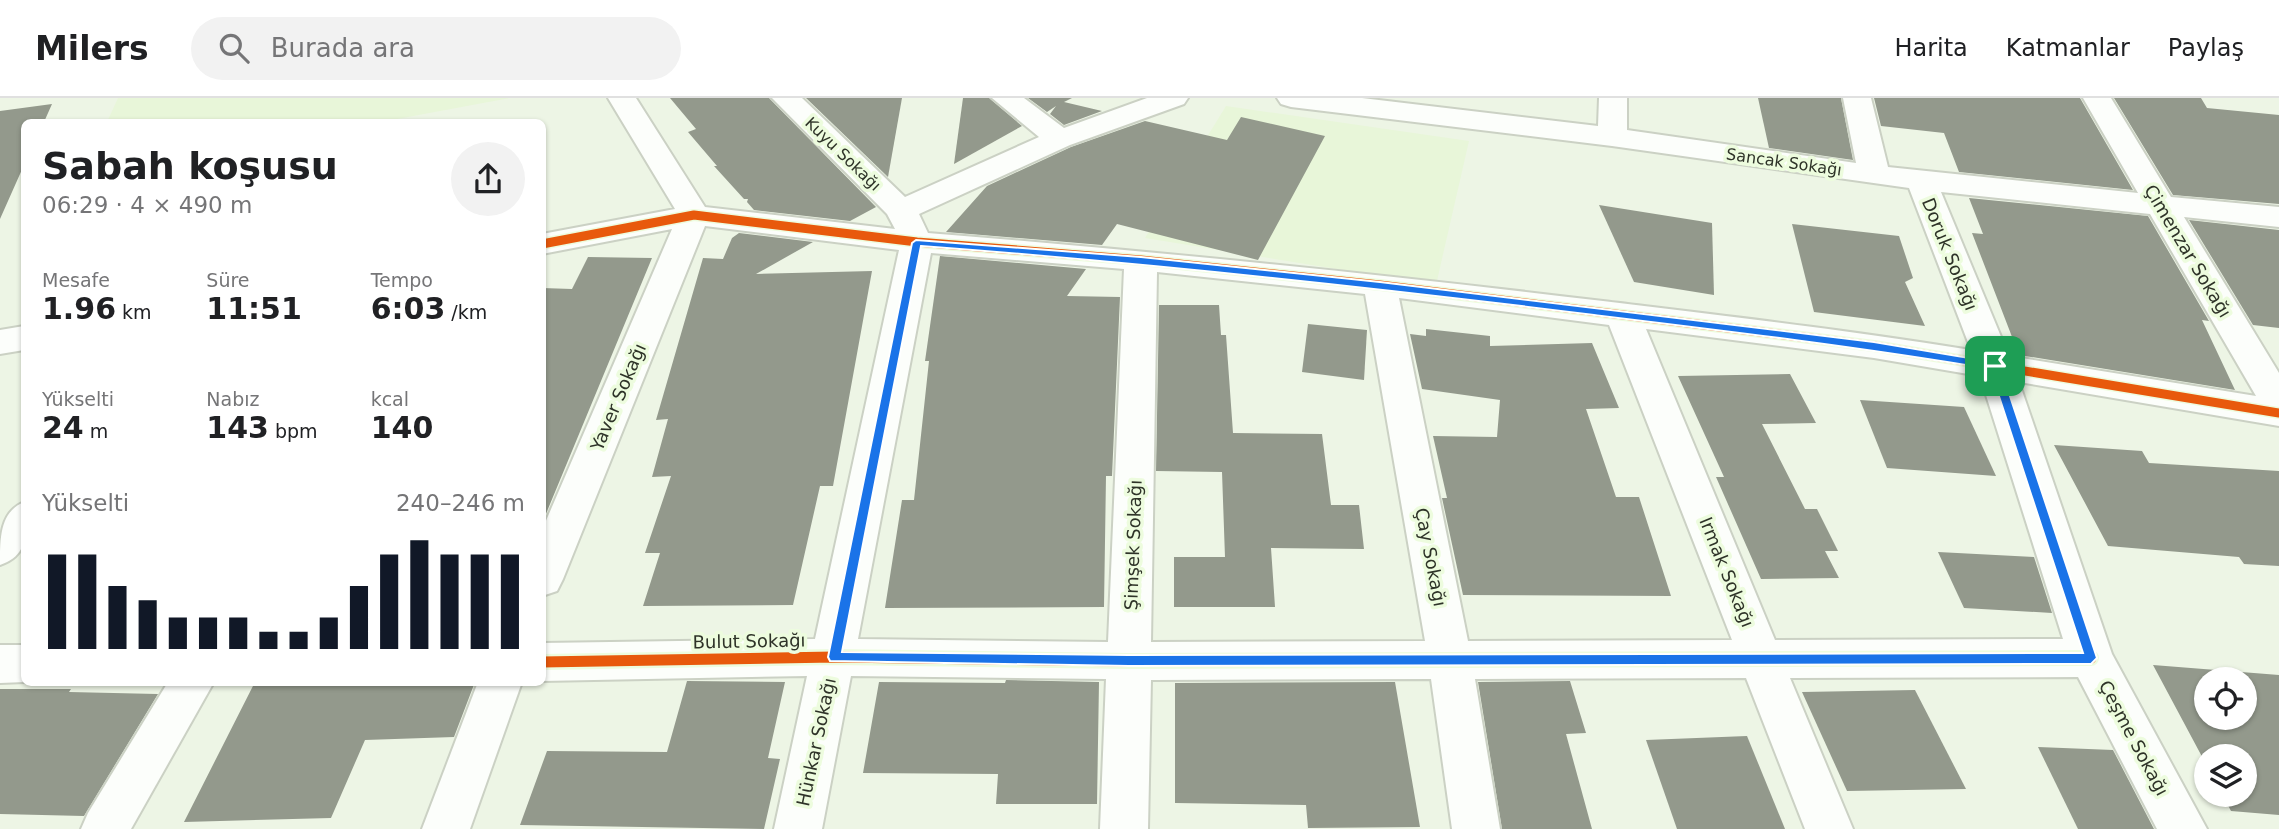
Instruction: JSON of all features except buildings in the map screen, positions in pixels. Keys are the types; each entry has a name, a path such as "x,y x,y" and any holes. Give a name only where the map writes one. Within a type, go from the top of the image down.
{"street":[{"path":"622,98 694,215"},
{"name":"Kuyu Sokağı","path":"786,98 909,226"},
{"path":"1006,98 1060,139"},
{"path":"909,226 1060,139 1174,98"},
{"name":"Sancak Sokağı","path":"1291,98 1384,104 1921,181 2279,217"},
{"path":"1612,137 1613,98"},
{"path":"1857,98 1874,174"},
{"name":"Çimenzar Sokağı","path":"2097,98 2279,404"},
{"name":"Doruk Sokağı","path":"1921,181 1995,366"},
{"path":"546,243 694,215 909,226 1141,260 1380,285 1874,346 2279,413"},
{"name":"Yaver Sokağı","path":"546,569 694,215"},
{"name":"Hünkar Sokağı","path":"798,829 834,657 909,226"},
{"name":"Şimşek Sokağı","path":"1124,829 1141,260"},
{"name":"Çay Sokağı","path":"1380,285 1450,660 1476,829"},
{"name":"Irmak Sokağı","path":"1623,316 1829,829"},
{"path":"0,342 21,338"},
{"name":"Çeşme Sokağı","path":"1995,366 2091,658 2183,829"},
{"path":"0,550 21,521"},
{"name":"Bulut Sokağı","path":"546,662 834,657 1129,661 2091,658"},
{"path":"0,664 21,664"},
{"path":"105,829 190,686"},
{"path":"446,829 499,686"}],"shaded area":[{"path":"118,98 510,98 397,119 108,119"},
{"path":"1226,106 1469,141 1436,285 1145,238"}],"cycle path":[{"path":"546,243 694,215 917,242 1141,260 1380,285 1874,346 2279,413"},
{"path":"546,662 834,657 1129,661 2091,658"}],"route":[{"path":"916,243 1141,260 1380,285 1874,346 1995,366 2091,658 1129,661 834,657 916,243"}]}
